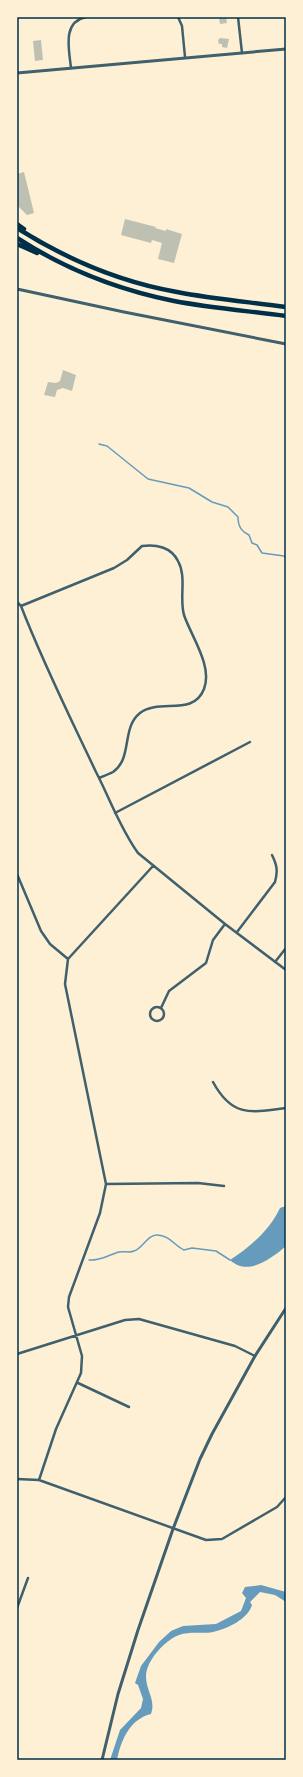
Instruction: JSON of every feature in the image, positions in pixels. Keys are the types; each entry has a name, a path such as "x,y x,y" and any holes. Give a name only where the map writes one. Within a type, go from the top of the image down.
{"highway":[{"path":"17,224 41,243"},
{"path":"17,228 41,243 84,264 114,276 150,286 193,295 286,307"},
{"path":"17,238 66,265"},
{"path":"17,244 111,284 159,298 286,316"}],"street":[{"path":"71,68 69,31 76,20 86,17"},
{"path":"178,17 182,26 185,57"},
{"path":"238,17 242,53"},
{"path":"17,73 286,49"},
{"path":"17,289 286,344"},
{"path":"21,606 114,568 128,560 142,546 160,546 174,554 179,561 182,570 183,612 206,669 207,679 204,690 198,698 190,704 180,707 150,708 142,712 134,719 129,728 122,762 114,771 99,778"},
{"path":"17,602 21,606 46,668 127,838 138,853 153,866 225,924 286,970"},
{"path":"115,813 250,742"},
{"path":"237,932 275,882 278,872 272,855"},
{"path":"39,1480 56,1429 78,1383 82,1369 82,1356 68,1308 69,1297 100,1213 106,1184 65,984 68,959 153,866"},
{"path":"17,874 41,931 50,944 68,959"},
{"path":"161,1008 169,991 206,963 213,940 225,924"},
{"path":"275,962 286,948"},
{"path":"156,1007 161,1008 164,1011 163,1018 155,1020 152,1017 151,1011 156,1007"},
{"path":"212,1082 220,1095 230,1105 243,1110 258,1112 286,1108"},
{"path":"106,1184 198,1183 224,1186"},
{"path":"102,1760 118,1694 173,1529 200,1458 255,1356 286,1308"},
{"path":"17,1354 125,1320 139,1319 235,1346 255,1356"},
{"path":"78,1383 129,1406"},
{"path":"17,1479 39,1480 206,1540 222,1539 277,1507 286,1496"},
{"path":"17,1608 28,1578"}],"water":[{"path":"286,1206 286,1246 274,1256 260,1264 252,1266 244,1267 237,1265 230,1260 259,1237 276,1216 280,1208"},
{"path":"261,1585 286,1592 286,1602 275,1595 260,1592 250,1602 252,1605 250,1610 236,1623 213,1632 187,1633 179,1635 164,1645 157,1652 148,1667 146,1675 146,1682 152,1701 151,1714 137,1720 132,1725 121,1745 117,1760 110,1760 120,1730 141,1708 143,1699 138,1685 135,1683 141,1666 159,1642 171,1631 183,1626 216,1624 241,1611 246,1598 242,1593 245,1587"}],"building":[{"path":"226,17 227,23 220,24 219,18"},
{"path":"220,38 229,39 227,48 222,47 222,44 219,44 218,40"},
{"path":"41,40 43,60 35,61 33,41"},
{"path":"24,172 34,213 27,215 17,205 17,174"},
{"path":"125,219 182,234 174,263 158,259 162,243 152,240 151,243 121,235"},
{"path":"63,370 76,375 72,391 63,388 57,390 55,397 44,395 48,382 56,383 60,381"}],"waterway":[{"path":"99,444 107,446 148,479 189,488 212,502 228,507 238,517 239,526 249,535 252,543 257,545 262,553 284,556 286,558"},
{"path":"89,1260 100,1259 119,1252 134,1251 150,1237 157,1235 165,1237 184,1250 192,1248 216,1251 230,1260"}]}
